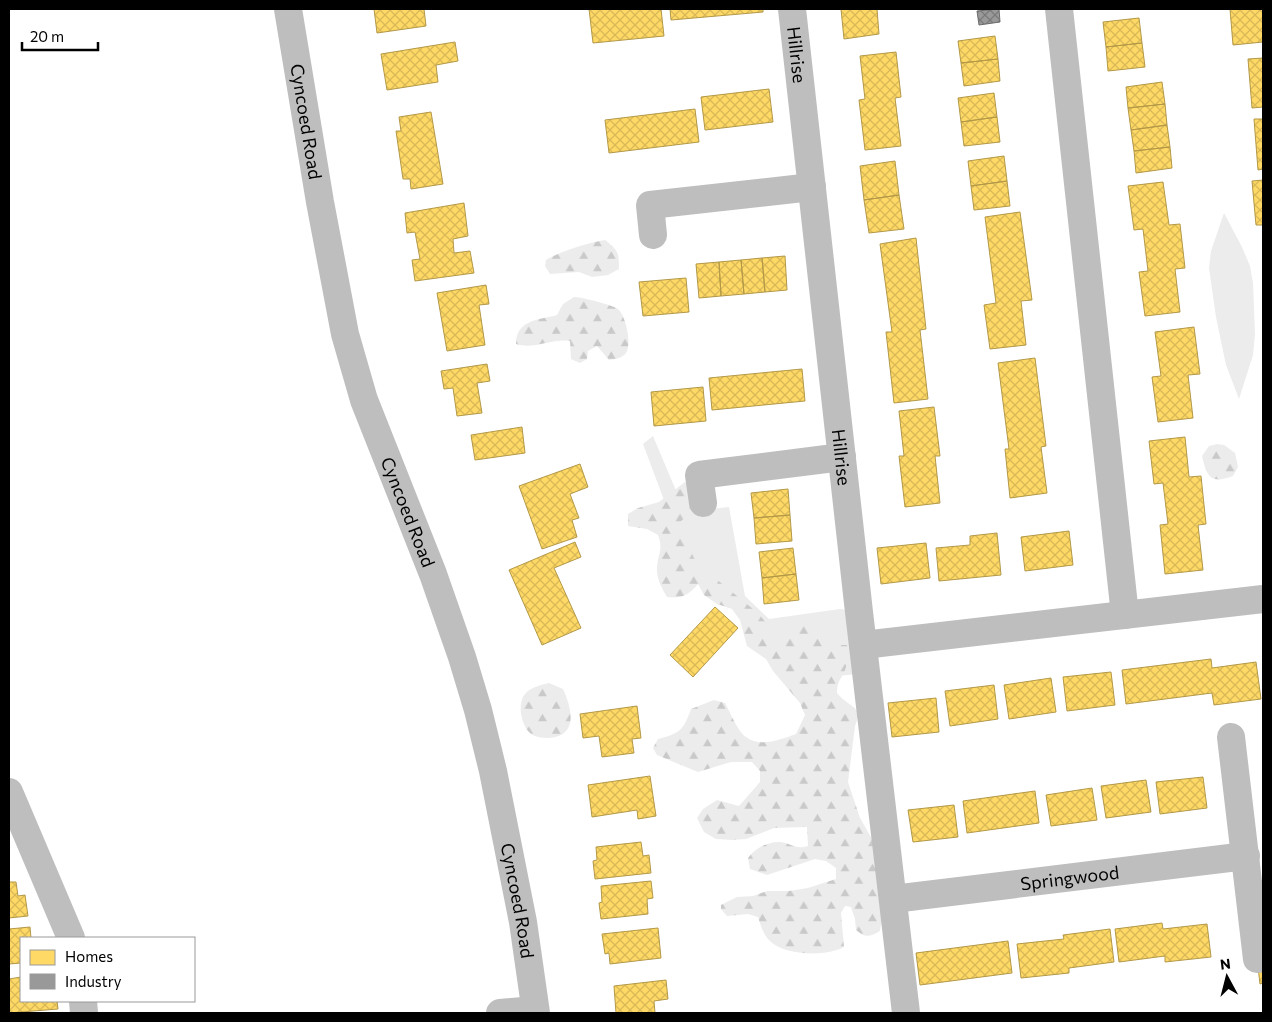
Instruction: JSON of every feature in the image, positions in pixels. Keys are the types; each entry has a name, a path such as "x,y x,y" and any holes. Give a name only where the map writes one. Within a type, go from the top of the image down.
{"street":[{"name":"Cyncoed Road","path":"288,9 320,202 345,334 364,400 433,574 478,710 521,913 536,1012"},
{"name":"Hillrise","path":"792,9 863,645"},
{"path":"1058,9 1125,616"},
{"path":"653,235 650,205 812,187"},
{"path":"703,503 699,475 842,457"},
{"path":"906,1013 863,645 1263,599"},
{"path":"1231,737 1257,959"},
{"path":"9,792 71,937"},
{"name":"Springwood","path":"893,899 1246,856"},
{"path":"500,1013 536,1012"}],"green space":[{"path":"1224,213 1250,266 1253,283 1255,334 1253,355 1239,399 1226,365 1216,317 1209,268 1211,251"},
{"path":"605,240 613,246 619,259 619,269 608,275 592,277 579,272 550,274 545,266 546,260 559,254 583,245"},
{"path":"574,297 610,305 618,309 623,318 628,337 628,349 624,355 609,360 597,346 588,351 587,359 580,363 571,359 570,341 556,341 530,346 516,344 517,336 524,326 529,322 557,315 563,304"},
{"path":"653,436 685,512 729,507 745,596 769,619 840,609 859,612 866,673 819,678 704,585 667,508 643,444"},
{"path":"1224,445 1235,453 1238,467 1233,476 1215,479 1206,470 1202,456 1209,446"},
{"path":"685,482 696,485 699,512 688,515 680,522 703,576 715,578 759,614 766,623 771,638 785,640 796,624 809,623 820,629 823,645 833,649 840,645 847,645 847,664 838,683 837,693 859,714 855,726 848,782 860,818 872,839 882,917 880,931 865,935 856,930 851,907 845,906 841,913 844,947 836,950 804,953 783,949 768,939 758,917 748,914 727,916 721,909 721,905 737,897 753,896 767,891 789,891 808,888 836,879 836,868 826,861 815,859 767,875 750,869 748,858 766,844 780,842 796,847 808,846 807,827 774,828 746,839 732,840 716,839 704,832 697,818 703,809 717,800 739,806 760,782 760,771 752,762 731,762 698,772 657,755 653,748 658,739 676,733 683,727 691,709 714,700 725,703 743,734 758,742 771,741 796,734 805,715 800,703 773,671 766,659 747,646 740,620 732,609 717,604 704,595 698,584 684,595 667,597 657,574 660,549 658,535 647,529 628,526 628,514 638,508 659,502"},
{"path":"549,683 563,689 569,705 570,720 569,727 565,732 548,738 536,736 527,729 522,720 521,703 525,694 530,690"}],"building: Homes":[{"path":"374,9 424,9 426,26 377,33"},
{"path":"589,9 661,9 664,36 593,43"},
{"path":"670,9 763,9 763,12 671,20"},
{"path":"841,9 877,9 879,34 844,39"},
{"path":"1230,9 1263,9 1263,42 1233,45"},
{"path":"1139,18 1142,43 1106,47 1103,22"},
{"path":"995,36 998,59 961,63 958,41"},
{"path":"455,42 458,61 436,65 438,82 387,90 381,54"},
{"path":"1142,43 1145,67 1108,71 1106,47"},
{"path":"896,52 901,97 895,98 901,146 865,150 859,100 865,99 860,56"},
{"path":"1263,58 1263,107 1252,108 1248,59"},
{"path":"998,59 1000,81 964,86 961,63"},
{"path":"1162,82 1165,104 1128,108 1126,87"},
{"path":"769,89 773,122 705,130 701,97"},
{"path":"994,93 997,117 961,122 958,98"},
{"path":"1165,104 1167,125 1131,130 1128,108"},
{"path":"695,109 699,142 609,153 605,120"},
{"path":"431,112 443,184 411,189 410,179 403,179 396,131 401,131 399,117"},
{"path":"997,117 1000,142 964,146 961,122"},
{"path":"1254,119 1263,119 1263,169 1258,170"},
{"path":"1167,125 1170,147 1134,151 1131,130"},
{"path":"1170,147 1172,168 1136,173 1134,151"},
{"path":"1004,156 1007,181 971,186 968,161"},
{"path":"895,161 899,195 864,200 860,166"},
{"path":"1263,180 1263,225 1256,225 1252,181"},
{"path":"1007,181 1010,206 974,210 971,186"},
{"path":"1163,182 1169,225 1180,224 1185,268 1175,269 1180,312 1145,316 1139,272 1148,271 1143,229 1134,230 1128,186"},
{"path":"899,195 904,229 869,233 864,200"},
{"path":"464,203 468,236 453,239 454,253 470,251 474,273 415,281 412,260 420,259 415,232 407,233 405,213"},
{"path":"1020,212 1032,300 1021,301 1026,345 990,349 984,305 996,303 985,217"},
{"path":"916,238 926,329 920,330 928,399 894,403 886,332 892,332 880,244"},
{"path":"785,256 787,290 765,292 762,258"},
{"path":"762,258 765,292 744,294 741,260"},
{"path":"741,260 744,294 721,296 719,262"},
{"path":"719,262 721,296 699,298 696,264"},
{"path":"686,278 689,312 643,316 639,282"},
{"path":"486,285 489,304 479,305 485,345 447,351 437,293"},
{"path":"1194,327 1200,374 1188,375 1193,418 1158,422 1152,377 1161,376 1155,332"},
{"path":"1035,358 1046,446 1041,447 1047,493 1010,498 1005,449 1009,449 998,363"},
{"path":"487,364 490,381 477,383 482,413 457,416 453,388 444,389 441,371"},
{"path":"802,369 805,401 712,410 709,378"},
{"path":"703,387 706,421 654,426 651,392"},
{"path":"934,407 940,456 935,456 940,503 905,507 899,456 904,456 899,411"},
{"path":"522,427 525,453 475,460 471,435"},
{"path":"1185,437 1189,477 1201,476 1206,524 1198,525 1203,570 1165,574 1160,525 1168,524 1163,483 1154,484 1149,441"},
{"path":"580,464 588,487 570,494 579,518 572,520 577,537 542,549 519,486"},
{"path":"788,489 790,515 754,518 751,493"},
{"path":"790,515 792,541 756,544 754,518"},
{"path":"1069,531 1073,565 1025,571 1021,537"},
{"path":"997,533 1001,575 939,581 936,548 970,545 970,536"},
{"path":"575,542 581,557 554,568 581,628 542,645 509,570"},
{"path":"926,543 930,578 881,584 877,548"},
{"path":"793,548 796,574 762,578 759,552"},
{"path":"796,574 799,600 764,604 762,578"},
{"path":"715,607 738,628 693,677 670,655"},
{"path":"1211,659 1212,668 1256,662 1261,699 1214,705 1212,693 1126,704 1122,670"},
{"path":"1111,672 1115,705 1067,711 1063,677"},
{"path":"1051,678 1056,712 1009,719 1004,685"},
{"path":"994,685 998,719 950,726 945,691"},
{"path":"936,698 939,732 892,737 888,703"},
{"path":"637,706 641,738 632,739 634,753 602,757 599,736 583,738 580,714"},
{"path":"650,776 656,816 638,819 637,810 592,817 588,785"},
{"path":"1203,777 1207,808 1160,814 1156,782"},
{"path":"1146,780 1151,812 1106,818 1101,786"},
{"path":"1092,788 1097,820 1051,826 1046,795"},
{"path":"1035,791 1039,823 967,833 963,801"},
{"path":"954,805 958,837 913,842 908,810"},
{"path":"641,842 643,856 649,855 651,873 595,879 593,861 597,860 596,847"},
{"path":"651,881 653,898 647,899 648,914 601,919 599,903 602,902 601,886"},
{"path":"9,882 16,882 18,896 25,895 28,916 9,918"},
{"path":"1162,923 1163,929 1207,924 1211,957 1165,962 1165,956 1119,962 1115,929"},
{"path":"30,927 31,937 20,937 20,963 9,964 9,929"},
{"path":"658,928 661,958 610,964 609,953 605,954 602,934"},
{"path":"1110,929 1114,962 1069,968 1069,973 1021,978 1017,944 1064,939 1063,935"},
{"path":"1008,941 1012,973 920,985 916,953"},
{"path":"1257,959 1263,959 1263,983 1260,984"},
{"path":"20,977 20,1002 57,1002 58,1009 9,1013 9,979"},
{"path":"666,980 668,999 654,1001 655,1013 616,1013 614,986"}],"building: Industry":[{"path":"999,9 1000,22 979,25 977,11"}]}
